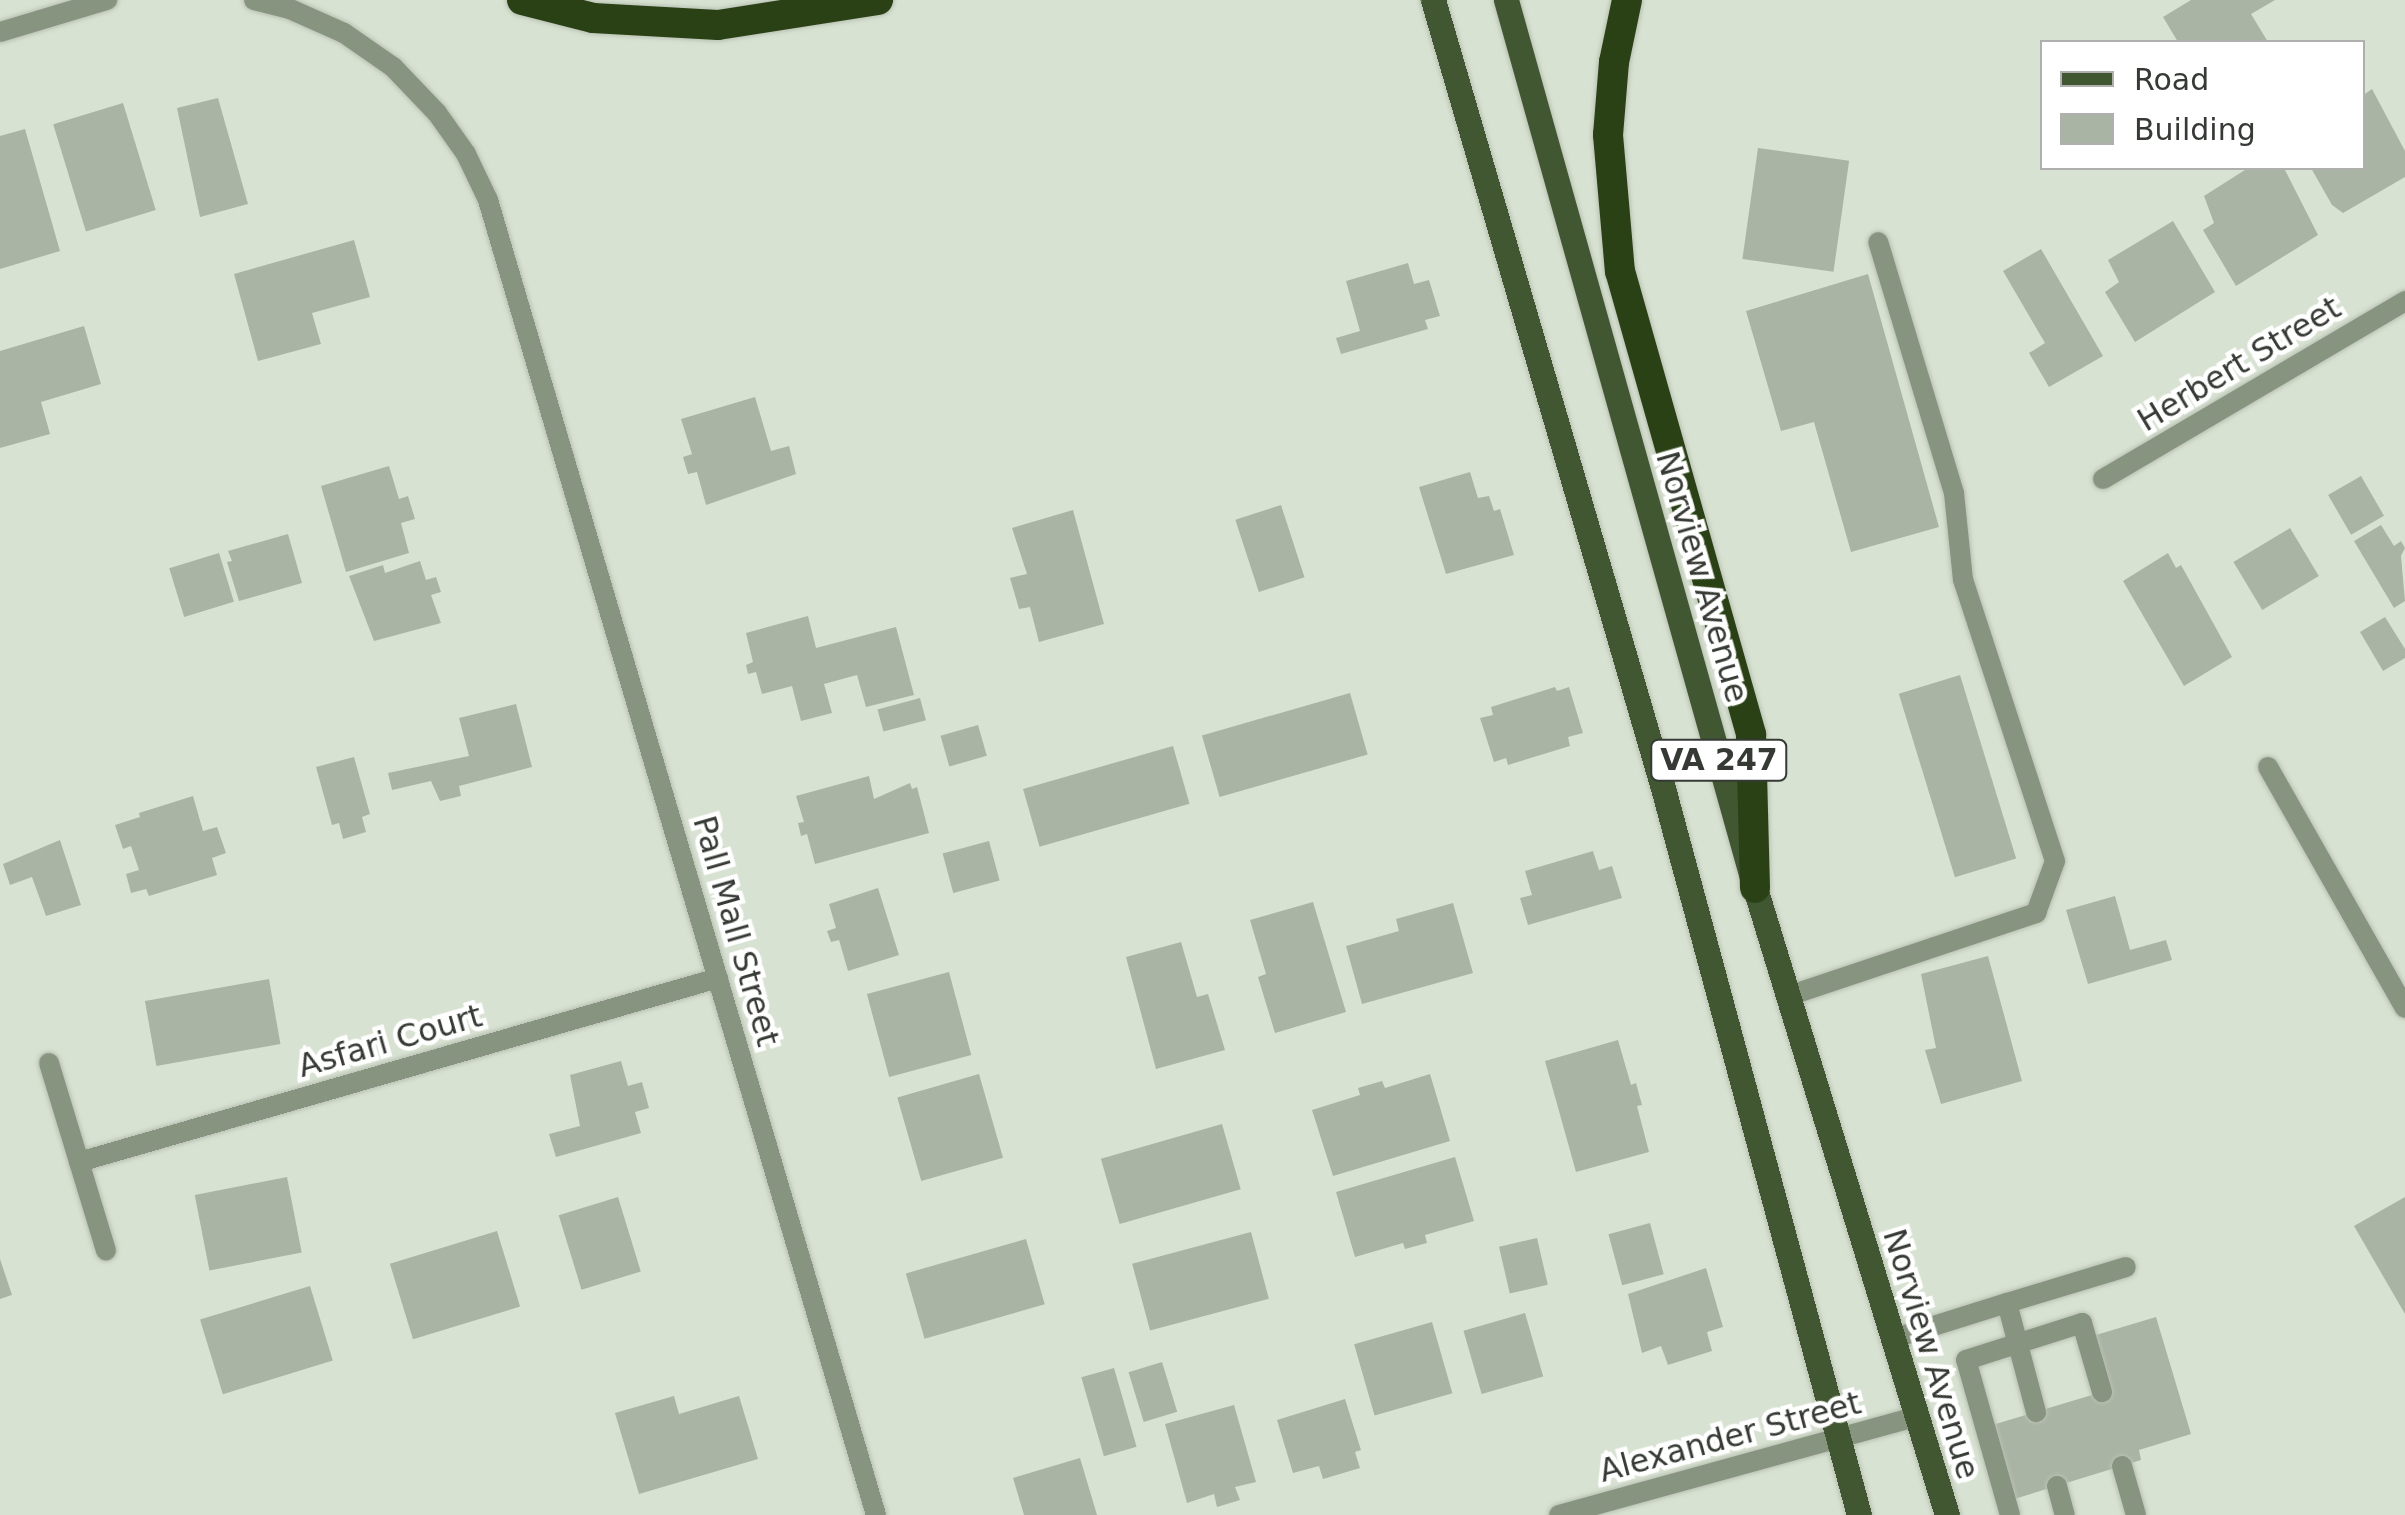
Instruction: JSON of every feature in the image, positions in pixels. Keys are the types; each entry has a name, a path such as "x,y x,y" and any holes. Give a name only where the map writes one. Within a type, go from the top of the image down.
{"highway":[{"path":"522,0 593,18 718,25 878,0"},
{"path":"1627,0 1614,62 1608,134 1620,271 1751,735 1755,888"}],"main road":[{"name":"VA 247","path":"1433,0 1663,788 1859,1515"},
{"name":"Norview Avenue","path":"1506,0 1755,888 1946,1515"}],"street":[{"path":"0,32 107,0"},
{"name":"Pall Mall Street","path":"254,0 290,9 344,33 394,68 437,113 466,154 488,200 876,1515"},
{"path":"1788,996 2036,913 2055,861 1964,580 1954,492 1878,242"},
{"name":"Herbert Street","path":"2104,479 2405,301"},
{"path":"2268,767 2405,1008"},
{"name":"Asfari Court","path":"79,1162 718,978"},
{"path":"49,1062 106,1251"},
{"path":"1892,1339 2126,1267"},
{"path":"2007,1304 2036,1412"},
{"path":"2010,1515 1966,1360 2082,1322 2102,1392"},
{"name":"Alexander Street","path":"1559,1515 1916,1417"},
{"path":"2122,1466 2136,1515"},
{"path":"2057,1486 2066,1515"}],"building":[{"path":"2191,0 2275,0 2251,14 2267,40 2177,40 2163,17"},
{"path":"2372,89 2405,151 2405,177 2343,213 2332,205 2312,170 2365,170 2365,94"},
{"path":"218,98 248,204 200,217 177,108"},
{"path":"123,103 156,210 86,231 53,124"},
{"path":"25,129 60,251 0,269 0,136"},
{"path":"1758,148 1849,161 1834,272 1742,259"},
{"path":"2245,170 2285,170 2318,235 2236,286 2203,230 2214,223 2204,196"},
{"path":"2173,221 2215,292 2135,342 2105,292 2119,282 2108,260"},
{"path":"354,240 370,297 312,313 321,344 258,361 234,274"},
{"path":"2041,249 2103,356 2049,387 2029,353 2045,343 2003,271"},
{"path":"1408,263 1414,284 1429,280 1440,316 1425,320 1428,329 1341,354 1336,338 1360,331 1346,281"},
{"path":"1868,274 1939,527 1851,552 1814,422 1781,431 1746,311"},
{"path":"84,326 101,384 41,402 50,434 0,448 0,351"},
{"path":"755,397 771,451 789,446 796,474 706,505 697,472 688,474 683,457 692,454 681,419"},
{"path":"389,466 399,499 408,496 415,519 401,523 409,553 346,572 321,486"},
{"path":"1470,472 1478,498 1489,496 1494,511 1500,509 1514,555 1446,574 1419,487"},
{"path":"2361,476 2384,516 2351,535 2328,495"},
{"path":"1281,505 1304,577 1259,592 1235,520"},
{"path":"1073,510 1104,624 1039,642 1030,607 1019,609 1010,578 1027,574 1012,528"},
{"path":"2381,525 2394,546 2401,541 2405,548 2401,556 2405,601 2394,608 2354,541"},
{"path":"2290,528 2319,576 2262,610 2233,562"},
{"path":"288,534 302,583 239,601 227,562 232,561 228,551"},
{"path":"219,553 234,602 184,617 169,568"},
{"path":"2168,553 2176,568 2181,565 2232,657 2184,686 2123,581"},
{"path":"420,561 426,580 436,577 441,592 431,595 441,623 374,641 349,576 383,565 385,573"},
{"path":"808,616 816,648 896,627 914,695 866,707 857,675 824,684 832,713 801,721 792,686 762,694 756,672 748,674 746,665 753,662 746,633"},
{"path":"2385,617 2405,649 2405,658 2383,671 2360,632"},
{"path":"1960,675 2016,859 1955,877 1899,694"},
{"path":"1555,687 1557,691 1569,687 1583,733 1568,737 1570,746 1508,765 1506,758 1494,762 1480,718 1493,715 1491,707"},
{"path":"1350,693 1368,755 1220,797 1202,735"},
{"path":"920,698 926,720 883,732 877,709"},
{"path":"516,704 532,767 459,786 461,796 440,801 431,781 392,790 388,773 469,756 459,718"},
{"path":"978,725 987,756 949,767 941,736"},
{"path":"1173,746 1190,804 1040,847 1023,789"},
{"path":"354,757 370,814 362,817 366,832 343,839 339,823 332,825 316,767"},
{"path":"869,776 874,799 910,783 912,789 917,787 929,833 815,864 807,834 801,836 798,823 804,822 796,796"},
{"path":"193,796 203,831 217,827 226,853 212,858 217,875 149,896 146,889 131,893 126,874 139,870 131,846 123,849 115,825"},
{"path":"60,840 81,905 46,916 32,877 10,885 3,864"},
{"path":"989,841 1000,881 953,893 943,853"},
{"path":"1593,851 1599,870 1612,866 1622,898 1528,925 1520,898 1532,895 1525,871"},
{"path":"878,888 899,955 848,971 839,940 831,942 827,931 836,928 829,904"},
{"path":"2115,896 2130,950 2166,940 2172,960 2088,984 2066,910"},
{"path":"1313,902 1346,1012 1275,1033 1258,977 1266,974 1250,920"},
{"path":"1453,903 1473,973 1362,1004 1346,946 1399,931 1396,919"},
{"path":"1181,942 1197,997 1208,994 1225,1050 1156,1069 1126,957"},
{"path":"1988,956 2022,1081 1941,1104 1925,1050 1936,1048 1921,974"},
{"path":"949,972 971,1055 889,1077 867,994"},
{"path":"269,979 280,1044 156,1066 145,1001"},
{"path":"1618,1040 1631,1085 1636,1083 1642,1105 1637,1106 1649,1152 1576,1172 1545,1061"},
{"path":"621,1061 628,1086 642,1082 649,1108 635,1112 641,1133 556,1157 549,1134 580,1126 570,1075"},
{"path":"979,1074 1003,1158 921,1181 897,1097"},
{"path":"1430,1074 1450,1141 1333,1176 1312,1110 1360,1095 1358,1088 1382,1081 1385,1088"},
{"path":"1222,1124 1241,1189 1120,1224 1101,1159"},
{"path":"1455,1157 1474,1221 1425,1235 1427,1243 1405,1249 1403,1243 1355,1257 1336,1192"},
{"path":"287,1177 302,1253 209,1271 195,1195"},
{"path":"618,1197 641,1272 582,1290 559,1215"},
{"path":"2405,1197 2405,1314 2354,1226"},
{"path":"1650,1223 1664,1274 1622,1285 1608,1234"},
{"path":"497,1231 520,1307 413,1339 390,1264"},
{"path":"1251,1232 1269,1299 1150,1330 1132,1264"},
{"path":"1537,1238 1548,1285 1510,1294 1499,1247"},
{"path":"1026,1239 1045,1304 925,1339 906,1273"},
{"path":"0,1259 12,1295 0,1299"},
{"path":"1706,1268 1723,1327 1707,1332 1712,1351 1668,1365 1661,1346 1642,1353 1628,1294"},
{"path":"310,1286 333,1361 223,1394 200,1320"},
{"path":"1525,1313 1543,1376 1482,1394 1463,1331"},
{"path":"2156,1317 2191,1434 2139,1450 2141,1460 2011,1500 1989,1426 2112,1389 2096,1335"},
{"path":"1432,1322 1452,1393 1375,1415 1354,1344"},
{"path":"1162,1362 1177,1412 1144,1422 1129,1372"},
{"path":"1114,1368 1137,1447 1104,1456 1081,1377"},
{"path":"674,1396 679,1414 739,1396 758,1459 639,1494 615,1413"},
{"path":"1345,1399 1361,1450 1355,1452 1360,1468 1323,1479 1319,1466 1293,1473 1277,1420"},
{"path":"1234,1405 1256,1482 1235,1487 1240,1500 1217,1507 1214,1494 1187,1503 1165,1424"},
{"path":"1080,1458 1097,1515 1024,1515 1013,1478"}]}
